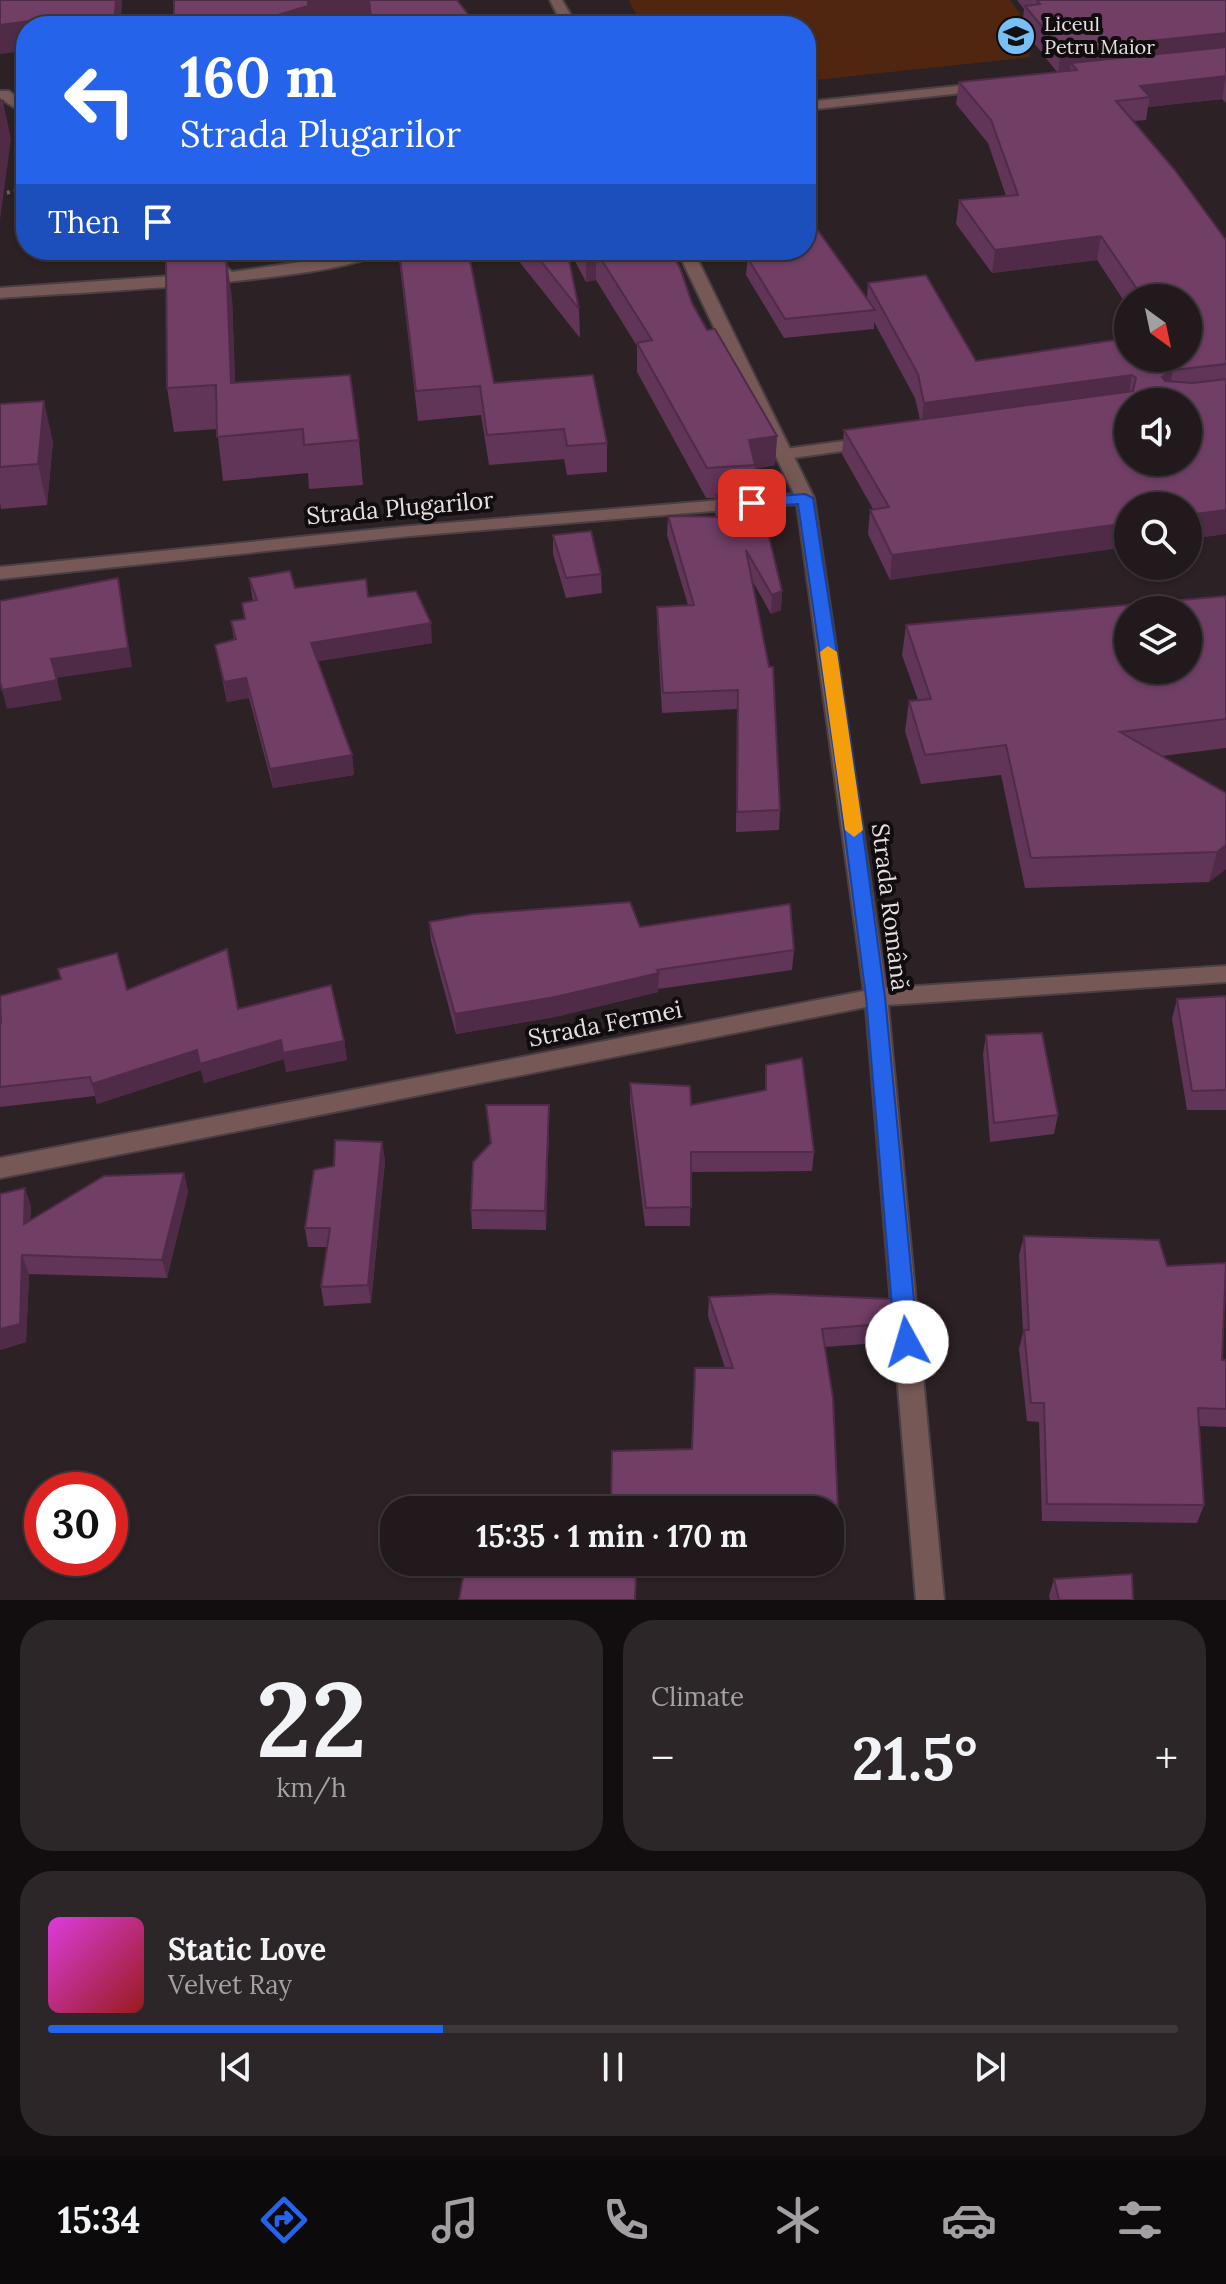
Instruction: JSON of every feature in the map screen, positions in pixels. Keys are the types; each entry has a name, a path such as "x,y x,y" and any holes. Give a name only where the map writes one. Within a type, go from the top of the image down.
{"street":[{"path":"816,105 993,87"},
{"path":"210,260 230,276"},
{"path":"0,293 230,276 345,260"},
{"name":"Strada Română","path":"690,260 805,498 876,997 930,1600"},
{"path":"785,454 879,441"},
{"name":"Strada Plugarilor","path":"0,573 433,529 805,498"},
{"name":"Strada Fermei","path":"0,1168 876,997 1226,974"}],"shaded area":[{"path":"629,0 1010,0 1021,15 1003,18 1031,57 816,80 816,16 636,16"}],"building":[{"path":"0,0 116,0 115,16 16,16 16,23 0,25"},
{"path":"174,0 308,0 308,6 274,16 174,16"},
{"path":"369,0 457,0 469,16 371,16"},
{"path":"1037,0 1226,0 1226,33 1061,50 1025,6 1040,4"},
{"path":"1226,47 1226,76 1140,86 1150,97 1116,101 1174,169 1226,240 1226,364 1202,367 1202,284 1134,284 1101,236 995,250 959,200 1018,195 991,120 959,82 1077,70 1071,63"},
{"path":"816,228 875,310 785,319 749,260 816,260"},
{"path":"166,260 226,260 231,383 350,375 359,440 304,445 303,429 217,437 216,385 167,388"},
{"path":"400,260 470,260 494,383 593,375 607,443 567,446 564,429 487,435 480,386 416,391"},
{"path":"540,260 569,260 579,309"},
{"path":"602,260 676,260 692,303 707,330 715,329 777,436 749,440 755,465 707,468 637,343 652,340"},
{"path":"926,275 976,361 1114,340 1114,372 1170,372 1162,377 1165,381 1193,383 1226,379 1226,510 1202,513 1202,492 1114,492 1114,525 892,555 870,510 889,507 844,430 1114,394 1114,476 1202,476 1202,388 1134,388 1136,378 1132,375 924,403 918,374 868,283"},
{"path":"44,401 38,464 0,467 0,404"},
{"path":"758,491 782,591 772,595 746,550 769,667 773,667 780,810 737,812 738,690 663,693 657,607 694,605 668,516 728,517 716,495"},
{"path":"591,531 601,574 566,578 553,535"},
{"path":"290,571 295,588 366,579 368,597 416,591 431,623 311,643 352,755 270,769 246,678 224,682 215,645 236,639 231,621 245,619 242,603 257,600 249,578"},
{"path":"118,578 128,648 51,659 57,680 2,690 0,601"},
{"path":"1226,596 1226,719 1120,732 1226,793 1226,845 1217,852 1031,858 1006,745 925,755 909,701 931,699 906,625 1114,606 1114,684 1202,684 1202,598"},
{"path":"630,902 640,927 790,904 794,950 657,970 659,973 555,997 455,1014 429,922 474,914"},
{"path":"227,949 238,1009 331,985 344,1041 283,1053 281,1040 200,1064 197,1050 92,1084 90,1077 0,1087 0,996 61,979 58,969 117,953 127,990"},
{"path":"1226,996 1226,1090 1192,1091 1177,999"},
{"path":"1042,1033 1058,1115 994,1123 986,1035"},
{"path":"802,1058 814,1152 691,1152 691,1207 646,1208 630,1083 690,1086 691,1105 766,1090 766,1065"},
{"path":"486,1105 549,1105 545,1211 471,1210 473,1162 491,1143"},
{"path":"335,1140 382,1142 368,1285 321,1287 330,1228 305,1228 314,1170 334,1166"},
{"path":"184,1173 162,1260 22,1255 20,1324 0,1329 0,1194 25,1188 24,1224 104,1176"},
{"path":"1024,1236 1159,1240 1167,1266 1226,1263 1222,1360 1226,1360 1226,1409 1198,1408 1204,1505 1047,1504 1044,1403 1031,1403 1024,1330 1029,1330"},
{"path":"774,1294 892,1299 894,1323 822,1329 833,1398 837,1496 611,1496 612,1451 692,1449 695,1368 733,1368 709,1297"},
{"path":"1132,1574 1133,1600 1059,1600 1054,1579"},
{"path":"463,1576 636,1576 635,1600 459,1600"}],"slow traffic":[{"path":"828,652 854,830"}],"place":[{"name":"Liceul Petru Maior","path":"1016,36"}],"route":[{"path":"752,503 805,498 876,997 907,1342"}]}
